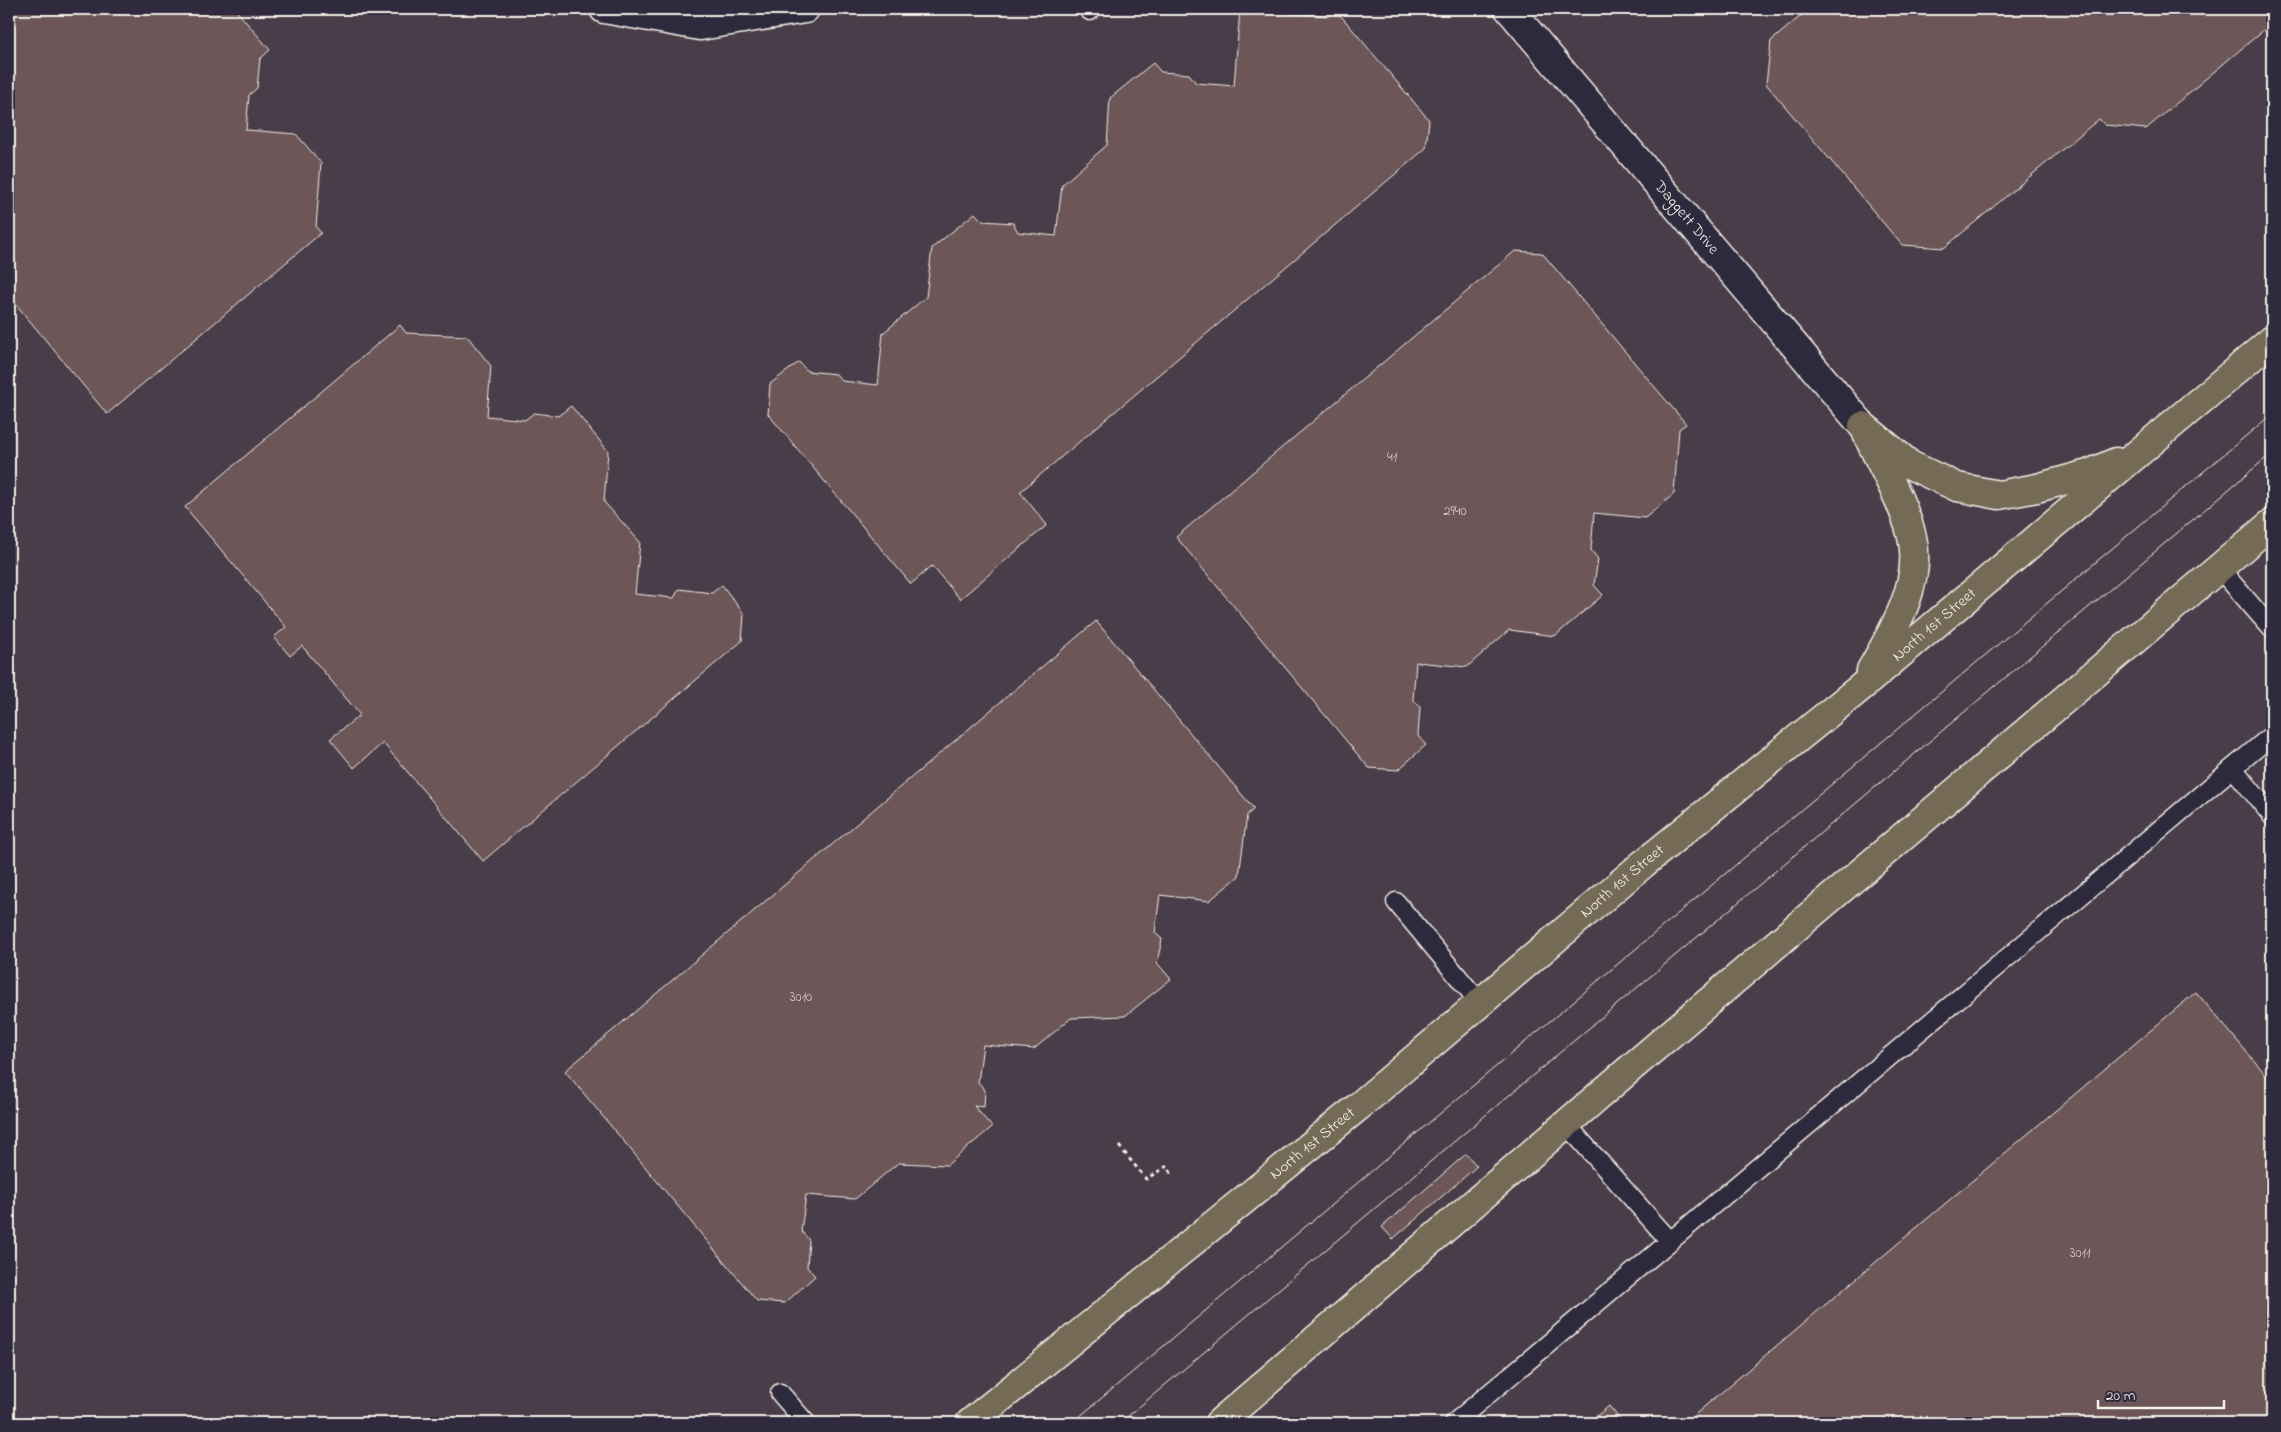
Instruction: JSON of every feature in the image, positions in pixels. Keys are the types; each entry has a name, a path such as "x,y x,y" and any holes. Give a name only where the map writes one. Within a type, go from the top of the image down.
{"main road":[{"name":"North 1st Street","path":"981,1420 1350,1113 1643,864 1860,688 2272,340"},
{"path":"1863,426 1910,464 1957,488 1999,495 2037,488 2088,474 2138,453"},
{"path":"1860,688 1898,624 1913,573 1912,538 1897,498 1863,426"},
{"path":"1219,1423 1566,1124 2272,523"}],"street":[{"path":"604,9 700,26 805,9"},
{"name":"Daggett Drive","path":"1509,9 1863,426"}],"lane":[{"path":"2219,568 2272,629"},
{"path":"1454,1423 2272,735"},
{"path":"2233,768 2272,816"},
{"path":"1396,902 1479,1002"},
{"path":"1566,1124 1670,1241"},
{"path":"780,1394 806,1423"}],"path":[{"path":"1119,1146 1146,1178 1167,1166 1172,1175"}],"shaded area":[{"path":"9,9 2272,9 2272,1423 9,1423"}],"building":[{"path":"9,9 235,9 270,50 260,59 257,88 249,95 246,130 296,134 321,163 316,227 321,233 107,414 9,296"},
{"path":"1240,9 1328,16 1336,10 1429,120 1426,148 1020,492 1047,525 960,599 932,566 911,584 768,414 770,384 799,362 807,371 836,374 842,381 878,385 883,333 926,297 932,248 975,213 982,221 1013,223 1018,232 1056,236 1062,185 1107,145 1110,98 1153,63 1161,72 1189,74 1196,83 1234,86"},
{"path":"1809,9 2272,9 2272,23 2146,129 2105,125 2099,119 1944,248 1902,245 1766,84 1771,41"},
{"path":"1515,251 1542,253 1686,424 1679,429 1674,494 1645,518 1594,513 1591,550 1598,559 1594,585 1603,595 1555,636 1509,630 1467,667 1416,662 1413,699 1420,707 1418,736 1426,745 1398,770 1369,768 1176,537"},
{"path":"400,325 406,333 467,336 491,366 487,416 525,420 534,413 558,416 571,406 608,451 604,502 640,542 635,594 674,598 679,589 712,593 722,585 744,614 742,641 483,861 383,743 354,768 330,739 360,715 302,646 290,656 274,637 286,627 185,507"},
{"path":"1096,621 1254,809 1247,815 1239,876 1209,901 1160,895 1155,933 1162,939 1157,963 1171,979 1125,1016 1071,1018 1034,1049 983,1045 978,1082 985,1090 984,1107 974,1106 992,1127 947,1165 898,1163 855,1199 806,1195 801,1231 809,1240 807,1267 815,1276 785,1303 757,1301 565,1071"},
{"path":"2196,992 2272,1082 2272,1423 1685,1423"},
{"path":"1466,1154 1477,1166 1393,1239 1382,1227"},
{"path":"9,1364 12,1368 9,1407"},
{"path":"1609,1406 1623,1423 1588,1423"}],"tram line":[{"path":"1072,1423 2272,414"},
{"path":"1120,1423 2272,453"}]}
